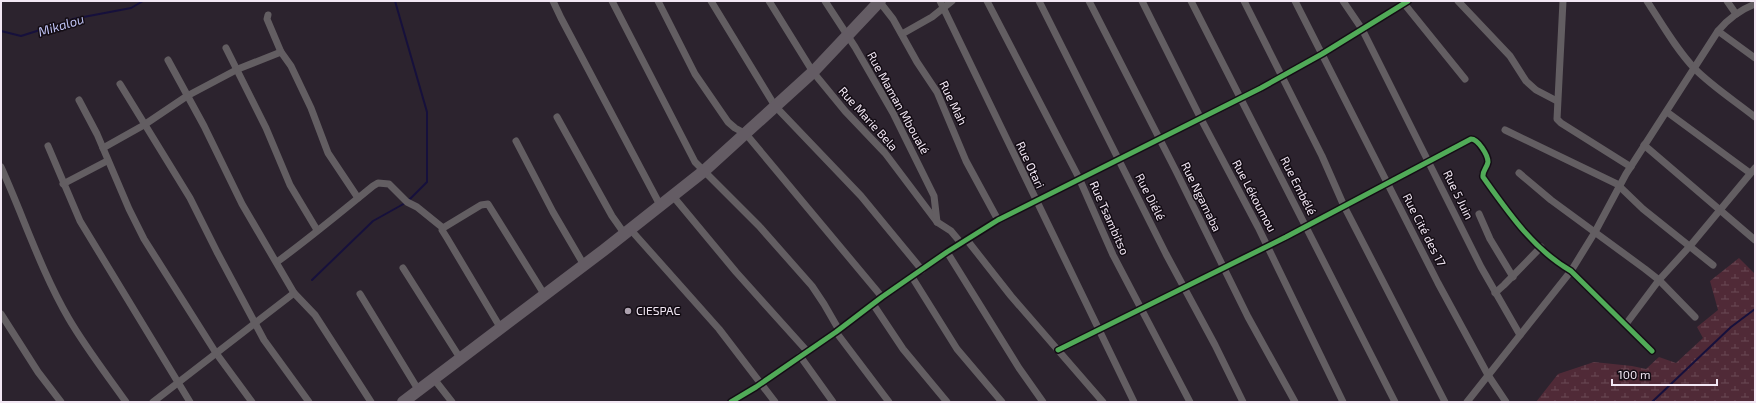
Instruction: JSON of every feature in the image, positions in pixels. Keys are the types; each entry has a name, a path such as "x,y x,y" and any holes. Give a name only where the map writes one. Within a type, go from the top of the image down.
{"highway":[{"path":"405,401 420,391 500,327 704,171 813,72 879,1"}],"street":[{"path":"553,1 660,205"},
{"path":"612,1 695,162 758,226 812,286 824,304 837,331 889,402"},
{"path":"658,1 695,74 728,122 746,134 882,297"},
{"path":"711,1 775,106 861,196 922,270"},
{"name":"Rue Marie Bela","path":"769,1 813,72 885,154 937,222 964,241 1102,402"},
{"name":"Rue Maman Mboualé","path":"825,1 893,113 928,182 934,196 937,222"},
{"name":"Rue Mah","path":"879,1 893,18 917,62 937,92 966,160 998,220"},
{"path":"902,34 924,22 942,4 952,1"},
{"name":"Rue Tsambitso","path":"987,1 1079,178 1113,255 1190,402"},
{"name":"Rue Diélé","path":"1039,1 1118,160 1243,402"},
{"name":"Rue Ngamaba","path":"1089,1 1248,317 1295,402"},
{"name":"Rue Lékoumou","path":"1142,1 1267,246 1343,402"},
{"name":"Rue Embélé","path":"1191,1 1395,402"},
{"path":"1244,1 1282,76 1344,206 1445,402"},
{"name":"Rue Cité des 17","path":"1295,1 1438,283 1488,374 1506,402"},
{"name":"Rue 5 Juin","path":"1343,1 1362,29 1494,293 1520,335"},
{"path":"1458,1 1510,56 1526,82 1536,90 1557,101"},
{"path":"1563,1 1557,101 1557,116 1559,122 1631,167"},
{"path":"1647,1 1675,43 1695,68 1715,86 1755,117"},
{"path":"1727,1 1736,14"},
{"path":"731,402 761,384 947,252 998,220 1079,178 1160,140 1241,99 1322,54 1404,2 1465,79"},
{"name":"Rue Otari","path":"942,4 1134,402"},
{"path":"1467,402 1571,271 1595,232 1631,167 1718,32 1726,21 1755,4"},
{"path":"268,15 267,19 281,52 291,66 311,108 328,153 358,198"},
{"path":"1718,32 1755,58"},
{"path":"226,48 238,69 266,128 290,185 317,230"},
{"path":"103,148 144,125 188,96 238,69 281,52"},
{"path":"168,60 188,96 242,204 294,293 315,315 371,402"},
{"path":"120,84 190,198 264,340 309,402"},
{"path":"79,100 103,148 107,161 144,239 216,353 252,402"},
{"path":"1626,324 1659,280 1690,246 1753,170 1667,112"},
{"path":"557,117 612,216 719,329 775,402"},
{"path":"1505,130 1604,178 1619,187 1643,209 1713,265"},
{"path":"1058,350 1267,246 1468,140 1474,139 1477,140 1488,161 1482,173 1483,177 1514,220 1536,244 1559,264 1571,271 1652,351"},
{"path":"516,141 553,212 584,264"},
{"path":"48,146 80,221 190,402"},
{"path":"1644,146 1755,240"},
{"path":"63,184 107,161"},
{"path":"1,167 21,211 41,264 69,320 126,402"},
{"path":"1519,173 1551,200 1659,280 1695,318"},
{"path":"277,262 308,239 317,230 378,182 389,184 407,202 417,207 443,228 442,230 500,327"},
{"path":"672,195 736,272 807,350"},
{"path":"443,228 481,205 488,204 544,294"},
{"path":"1479,214 1490,239 1513,277"},
{"path":"1494,293 1513,277 1541,248"},
{"path":"947,252 1019,368 1043,402"},
{"path":"402,268 460,358"},
{"path":"912,277 957,349 1002,402"},
{"path":"153,402 294,293"},
{"path":"360,294 420,391"},
{"path":"873,304 903,349 947,402"},
{"path":"1,314 38,372 61,402"},
{"path":"800,356 833,402"},
{"path":"434,379 452,402"}],"green space":[{"path":"1739,258 1755,274 1755,402 1536,402 1558,374 1594,362 1646,369 1659,357 1676,363 1703,338 1697,327 1718,310 1710,281"}],"waterway":[{"name":"Mikalou","path":"1,31 21,36 40,30 53,29 73,19 131,8 143,1"},
{"path":"312,280 373,221 407,202 427,182 427,112 395,1"},
{"path":"1652,402 1731,327 1755,309"}],"cycle path":[{"path":"731,402 756,387 836,332 882,297 947,252 998,220 1261,88 1322,54 1408,1"},
{"path":"1058,350 1286,237 1471,139 1479,144 1488,159 1483,177 1522,229 1545,252 1571,271 1652,351"}],"place":[{"name":"CIESPAC","path":"628,311"}]}
